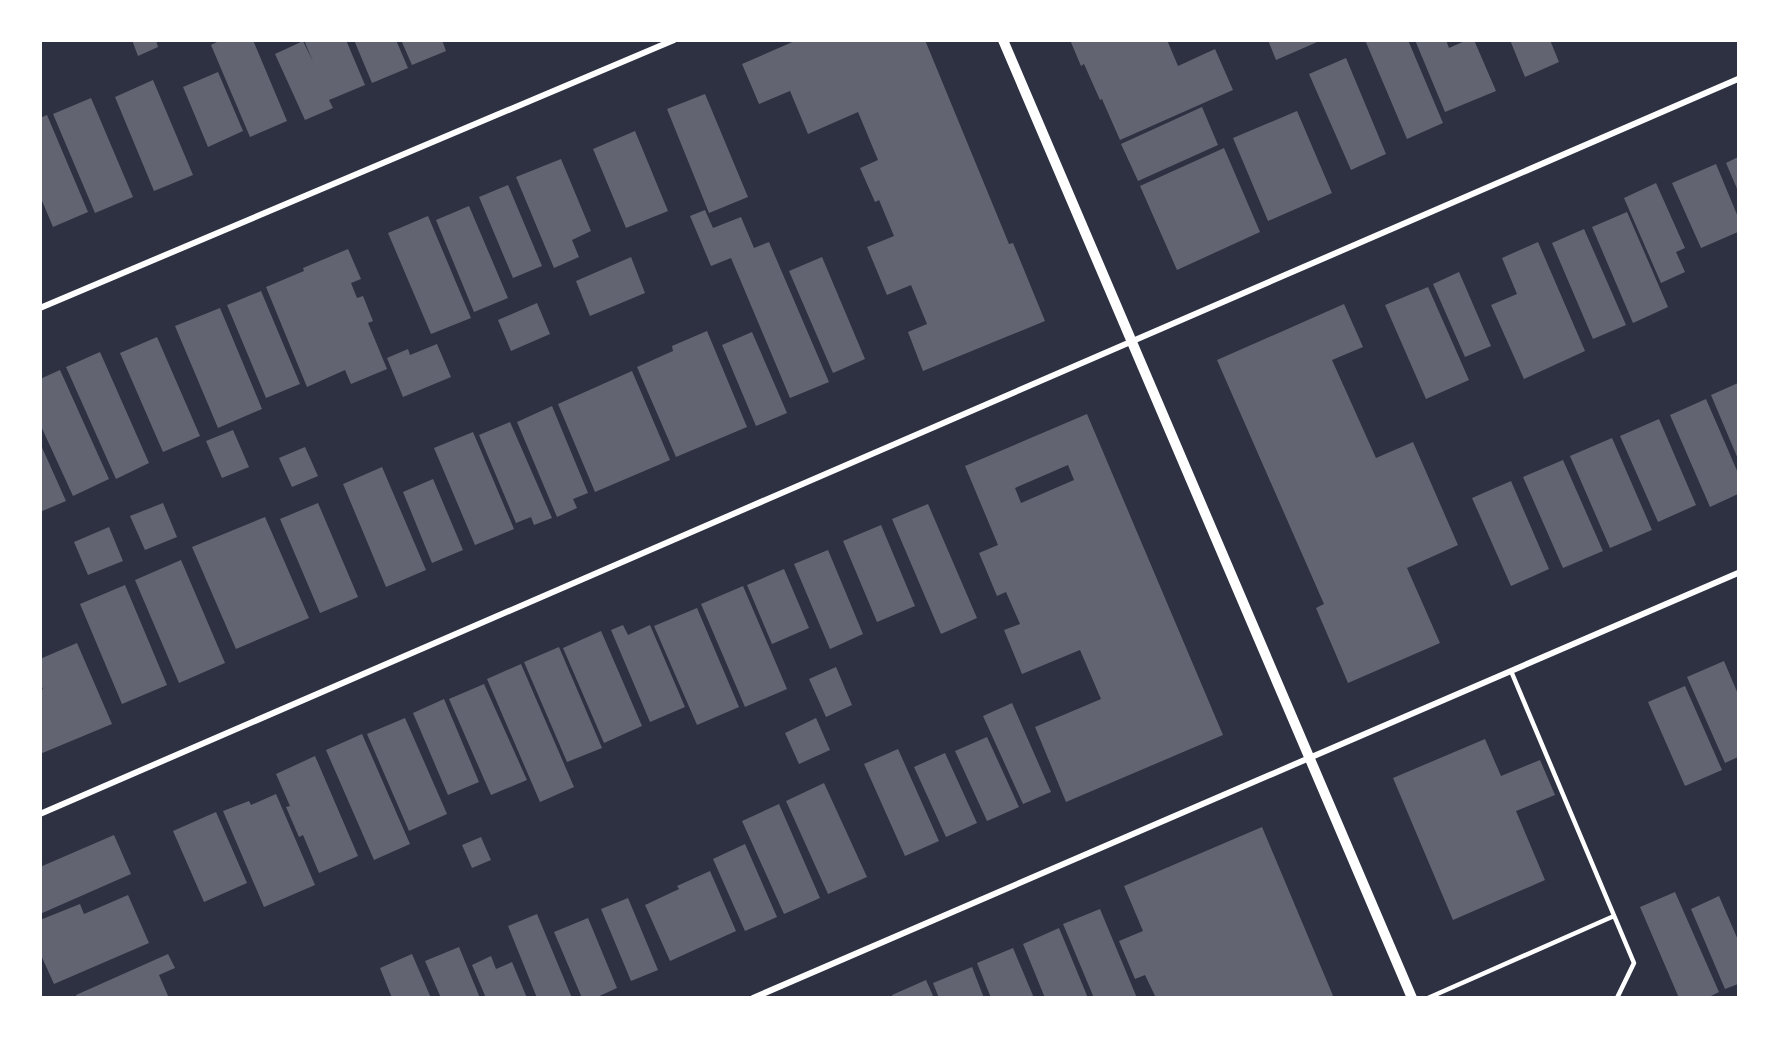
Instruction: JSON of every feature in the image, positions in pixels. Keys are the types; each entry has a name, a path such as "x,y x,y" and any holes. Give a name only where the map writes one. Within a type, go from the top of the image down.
{"street":[{"path":"40,308 674,40"},
{"path":"1003,40 1412,998"},
{"path":"40,814 1738,79"},
{"path":"753,998 1738,573"}],"lane":[{"path":"1511,671 1634,963 1617,998"},
{"path":"1428,998 1614,916"}],"building":[{"path":"132,40 156,40 158,47 138,56"},
{"path":"221,40 253,40 287,121 250,137 211,45"},
{"path":"304,40 346,40 365,85 329,100 333,108 305,120 275,54 303,41 313,62"},
{"path":"354,40 396,40 408,68 372,83"},
{"path":"401,40 442,40 446,51 412,65"},
{"path":"797,40 925,40 1009,244 1013,243 1045,321 923,371 908,332 927,324 911,285 887,295 867,247 894,236 879,200 875,202 860,168 878,160 858,112 808,134 790,91 759,104 742,64"},
{"path":"1070,40 1167,40 1178,66 1215,49 1233,90 1120,140 1102,99 1100,100 1084,64 1081,66"},
{"path":"1268,40 1322,40 1276,60"},
{"path":"1365,40 1408,40 1443,123 1407,139"},
{"path":"1415,40 1446,40 1449,48 1467,40 1474,40 1496,91 1445,112"},
{"path":"1510,40 1550,40 1559,62 1525,77"},
{"path":"1346,58 1386,154 1351,170 1309,74"},
{"path":"218,72 243,131 208,147 183,87"},
{"path":"153,80 193,175 154,191 115,97"},
{"path":"705,94 748,197 709,213 667,109"},
{"path":"91,98 133,197 95,213 53,114"},
{"path":"1202,107 1218,145 1138,181 1121,144"},
{"path":"1297,111 1332,193 1268,221 1233,138"},
{"path":"47,115 88,212 53,227 40,196 40,118"},
{"path":"635,131 668,211 626,228 593,149"},
{"path":"1224,148 1260,232 1177,270 1140,186"},
{"path":"1738,157 1738,191 1726,163"},
{"path":"561,159 591,231 572,240 579,257 554,268 516,177"},
{"path":"1716,164 1738,217 1738,232 1701,248 1672,183"},
{"path":"1656,183 1685,248 1676,252 1685,272 1661,283 1624,198"},
{"path":"508,185 542,266 513,278 479,197"},
{"path":"469,206 508,298 474,312 436,220"},
{"path":"705,210 713,228 741,217 754,248 769,242 829,382 790,398 731,258 711,266 690,216"},
{"path":"1627,212 1668,307 1633,323 1592,227"},
{"path":"428,216 471,318 431,334 388,233"},
{"path":"1584,229 1626,325 1593,339 1552,243"},
{"path":"1538,242 1585,351 1524,379 1491,305 1517,294 1502,258"},
{"path":"348,249 361,279 351,283 357,298 363,296 373,321 368,323 387,369 351,384 345,370 307,387 266,287"},
{"path":"631,257 645,293 590,316 576,281"},
{"path":"822,257 865,359 833,373 789,271"},
{"path":"1459,272 1491,346 1465,357 1433,284"},
{"path":"1428,287 1469,380 1426,399 1385,305"},
{"path":"261,291 300,384 266,398 227,305"},
{"path":"537,303 550,334 511,351 498,320"},
{"path":"1344,304 1363,347 1332,360 1376,458 1413,442 1458,545 1407,568 1440,643 1348,683 1316,608 1324,604 1217,360"},
{"path":"220,308 262,409 218,428 175,326"},
{"path":"707,331 747,427 676,457 637,367 673,351 672,346"},
{"path":"752,332 787,413 756,426 722,345"},
{"path":"157,337 200,436 163,452 120,353"},
{"path":"437,344 451,377 403,397 387,358 408,349 410,355"},
{"path":"100,352 149,463 116,479 66,367"},
{"path":"60,370 109,479 73,496 40,424 40,379"},
{"path":"632,371 670,460 595,492 558,404"},
{"path":"1738,383 1738,459 1711,395"},
{"path":"1706,399 1738,473 1738,494 1710,507 1670,415"},
{"path":"552,406 588,493 573,499 577,508 557,517 517,422"},
{"path":"1087,414 1223,735 1066,802 1035,727 1101,699 1080,650 1022,674 1004,630 1020,624 1006,592 997,596 979,553 998,545 965,466","holes":["1068,465 1074,480 1021,503 1015,488"]},
{"path":"1659,419 1696,505 1658,522 1620,436"},
{"path":"510,422 552,518 534,525 531,517 516,523 479,435"},
{"path":"233,430 249,467 222,478 206,441"},
{"path":"473,432 514,529 475,545 434,448"},
{"path":"1612,438 1652,530 1610,548 1570,456"},
{"path":"40,443 66,501 40,512"},
{"path":"305,447 318,476 292,487 279,458"},
{"path":"1563,460 1603,551 1563,568 1523,477"},
{"path":"382,467 426,570 386,587 343,484"},
{"path":"433,479 463,550 432,563 403,492"},
{"path":"1511,481 1549,569 1511,586 1472,498"},
{"path":"163,503 177,537 145,550 130,516"},
{"path":"318,503 358,597 320,613 280,519"},
{"path":"928,504 977,618 941,634 892,519"},
{"path":"265,517 309,618 236,649 192,547"},
{"path":"881,525 915,606 877,622 843,541"},
{"path":"109,527 123,561 88,575 74,542"},
{"path":"828,550 863,634 830,649 794,564"},
{"path":"181,560 225,663 179,683 135,580"},
{"path":"784,569 809,628 772,644 747,585"},
{"path":"125,585 167,685 122,704 80,604"},
{"path":"743,586 787,689 745,707 701,604"},
{"path":"697,608 739,707 697,725 654,626"},
{"path":"623,625 628,635 650,625 685,707 650,722 611,630"},
{"path":"601,631 642,726 604,743 563,648"},
{"path":"77,643 112,724 40,754 40,690 43,689 40,683 40,659"},
{"path":"559,647 602,748 567,762 524,662"},
{"path":"1724,661 1738,694 1738,757 1725,763 1687,677"},
{"path":"521,664 574,787 540,802 487,679"},
{"path":"836,667 852,705 826,717 809,679"},
{"path":"484,684 527,780 491,795 449,699"},
{"path":"1685,686 1722,770 1685,786 1648,702"},
{"path":"444,699 479,782 448,795 413,713"},
{"path":"1012,703 1051,792 1023,804 983,716"},
{"path":"405,718 447,814 409,831 367,734"},
{"path":"816,718 830,750 799,764 785,733"},
{"path":"362,734 410,844 374,860 326,750"},
{"path":"987,737 1019,807 987,821 955,751"},
{"path":"1485,739 1501,776 1540,760 1555,795 1516,811 1545,880 1453,920 1393,778"},
{"path":"898,749 939,841 905,856 864,764"},
{"path":"945,753 977,823 946,837 914,767"},
{"path":"315,756 358,856 319,873 303,835 299,837 286,807 290,806 276,774"},
{"path":"824,783 867,877 828,894 786,801"},
{"path":"276,794 315,885 264,907 223,811 249,801 251,805"},
{"path":"779,804 820,898 784,914 742,821"},
{"path":"216,812 247,883 204,902 173,831"},
{"path":"1262,827 1334,998 1156,998 1145,975 1135,979 1119,941 1143,931 1124,886"},
{"path":"114,835 131,874 40,914 40,867"},
{"path":"481,837 491,860 472,868 462,845"},
{"path":"745,844 777,917 745,931 713,859"},
{"path":"710,871 736,931 670,961 645,905 679,889 677,886"},
{"path":"1675,892 1719,992 1707,998 1679,998 1640,907"},
{"path":"128,895 149,943 54,984 40,953 40,920 80,904 84,914"},
{"path":"1719,896 1738,940 1738,984 1725,989 1691,909"},
{"path":"628,898 658,970 631,981 601,909"},
{"path":"1100,909 1137,998 1094,998 1063,924"},
{"path":"537,914 572,998 537,998 508,926"},
{"path":"588,918 617,988 595,998 582,998 554,932"},
{"path":"1059,928 1088,998 1045,998 1023,944"},
{"path":"459,947 480,998 441,998 425,961"},
{"path":"1013,948 1034,998 991,998 977,963"},
{"path":"168,954 175,968 159,975 169,998 77,998 76,995"},
{"path":"412,954 431,998 392,998 380,968"},
{"path":"491,956 496,969 512,962 527,998 486,998 472,965"},
{"path":"972,967 984,998 939,998 933,983"},
{"path":"926,980 934,998 893,998 892,995"}]}
